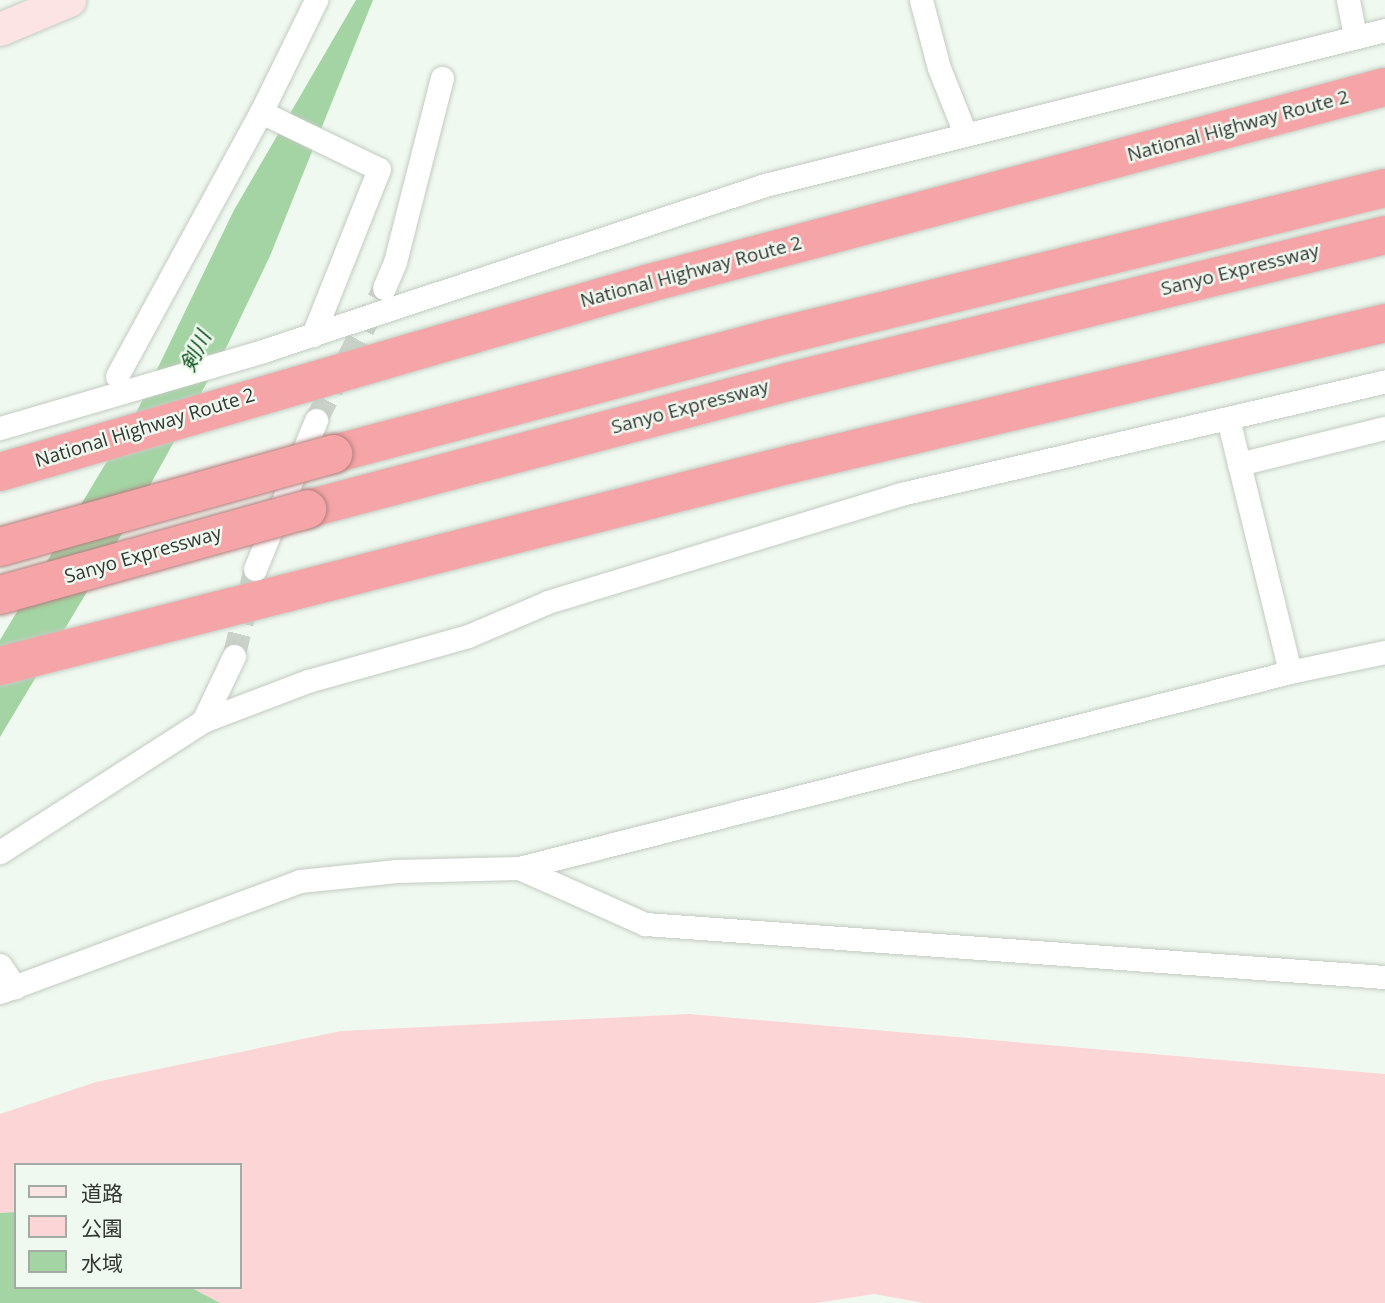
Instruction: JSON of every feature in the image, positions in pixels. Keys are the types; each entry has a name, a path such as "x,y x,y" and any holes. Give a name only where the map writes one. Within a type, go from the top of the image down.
{"highway":[{"name":"National Highway Route 2","path":"0,471 646,284 1385,87"},
{"path":"0,547 333,454 772,338 1385,188"},
{"name":"Sanyo Expressway","path":"0,596 307,509 787,382 1385,235"},
{"path":"0,666 792,464 1385,323"}],"street":[{"path":"0,29 69,0"},
{"path":"114,385 261,112 316,0"},
{"path":"920,0 939,68 965,133"},
{"path":"1348,0 1355,37"},
{"path":"0,428 114,385 263,351 765,185 1385,30"},
{"path":"384,288 395,262 442,78"},
{"path":"261,112 379,169 313,335"},
{"path":"0,852 203,721 308,681 468,636 548,601 901,494 1385,381"},
{"path":"1228,419 1290,671"},
{"path":"255,569 316,420"},
{"path":"1239,464 1385,428"},
{"path":"0,965 8,990 300,881 396,871 519,868 1290,671 1385,652"},
{"path":"203,721 234,656"},
{"path":"519,868 645,925 1385,977"}],"green space":[{"path":"689,1014 1385,1074 1385,1303 924,1303 874,1294 816,1303 220,1303 194,1289 242,1289 242,1163 14,1163 14,1212 0,1213 0,1114 96,1082 341,1031"}],"water":[{"name":"剣川","path":"356,0 373,0 270,256 227,346 139,505 0,737 0,640 137,411 234,210"},
{"path":"14,1212 14,1289 194,1289 220,1303 0,1303 0,1213"}],"tunnel":[{"path":"316,420 384,288"},
{"path":"234,656 255,569"}]}
